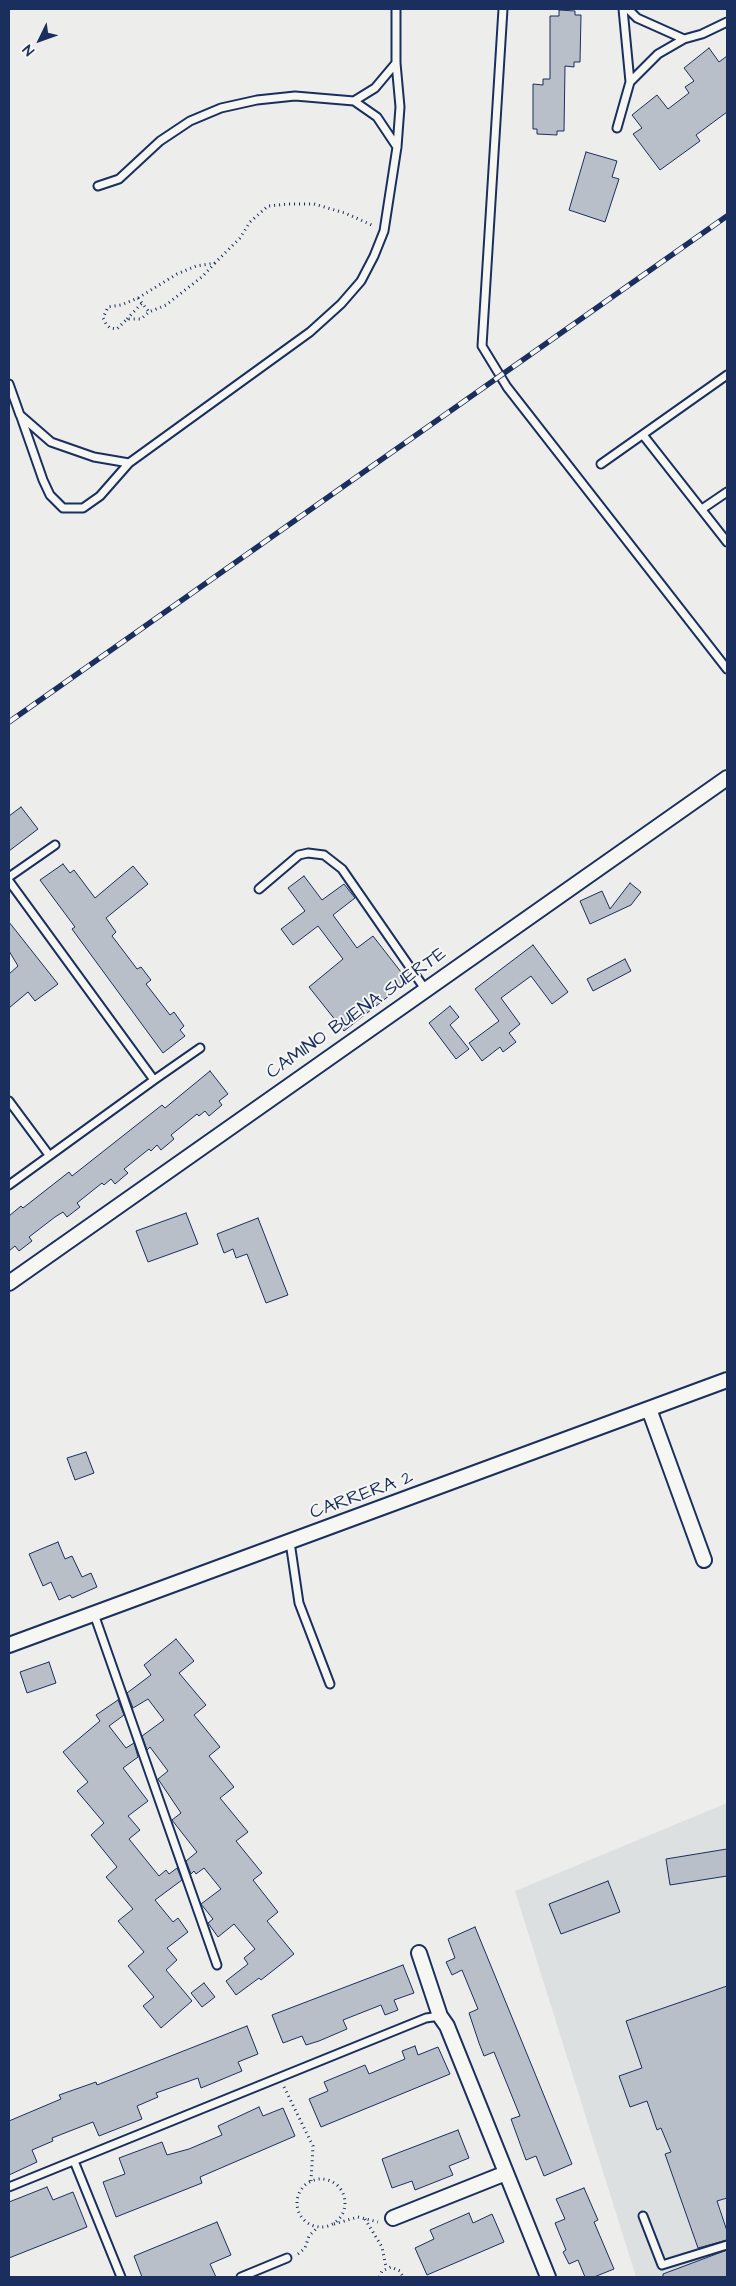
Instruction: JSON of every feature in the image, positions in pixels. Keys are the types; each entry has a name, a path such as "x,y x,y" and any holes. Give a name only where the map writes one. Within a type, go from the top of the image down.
{"street":[{"name":"CAMINO BUENA SUERTE","path":"9,1282 727,778"},
{"name":"CARRERA 2","path":"9,1645 727,1380"},
{"path":"649,1409 704,1560"},
{"path":"419,1953 440,2016 447,2026 548,2277"},
{"path":"393,2218 506,2173"}],"lane":[{"path":"9,384 50,495 64,508 83,508 100,496 129,463 310,332 341,304 361,281 374,256 384,230 397,147 400,107 396,63 396,9"},
{"path":"503,9 482,346 507,387 727,669"},
{"path":"617,128 630,82 623,9"},
{"path":"628,9 637,18 684,40"},
{"path":"630,82 658,54 684,40 727,22"},
{"path":"354,101 375,88 396,63"},
{"path":"98,186 119,180 160,141 190,121 221,108 257,100 295,96 354,101 377,117 397,147"},
{"path":"601,464 727,375"},
{"path":"20,415 51,442 94,457 129,463"},
{"path":"643,435 727,542"},
{"path":"702,509 727,492"},
{"path":"9,877 55,845"},
{"path":"259,889 299,855 308,853 324,855 342,870 425,989"},
{"path":"9,881 154,1080"},
{"path":"9,1185 200,1048"},
{"path":"9,1101 49,1156"},
{"path":"290,1542 299,1603 330,1684"},
{"path":"94,1614 217,1965"},
{"path":"9,2187 426,2018 440,2016"},
{"path":"74,2161 121,2277"},
{"path":"643,2216 662,2265 727,2245"},
{"path":"241,2277 288,2258"}],"path":[{"path":"127,319 141,319 149,312 166,305 203,276 240,238 250,222 268,206 314,204 345,212 384,230"},
{"path":"143,302 117,329 110,328 103,318 108,307 121,305 138,298 177,274 196,266 214,263"},
{"path":"138,298 149,312"},
{"path":"281,2077 286,2093 308,2131 314,2146 311,2181"},
{"path":"332,2225 338,2220 345,2208 343,2193 333,2182 326,2180 311,2181 300,2191 297,2206 304,2220 318,2227 332,2225 358,2217 380,2222 393,2218"},
{"path":"365,2219 382,2247 386,2268 379,2277"},
{"path":"288,2258 299,2254 305,2248 309,2236 318,2227"},
{"path":"386,2268 396,2268 403,2277"}],"shaded area":[{"path":"727,1803 727,2277 636,2277 515,1891"}],"building":[{"path":"559,10 575,11 575,15 581,15 580,62 574,62 574,67 565,66 564,131 557,131 557,135 537,134 537,129 533,129 533,84 543,85 543,79 550,79 550,16 559,16"},
{"path":"709,48 719,62 727,56 727,112 696,135 700,141 660,170 633,134 642,128 632,115 657,95 668,109 689,93 685,87 694,81 684,68"},
{"path":"586,152 617,161 612,177 619,179 605,222 569,210"},
{"path":"21,807 38,829 9,851 9,816"},
{"path":"63,864 70,873 74,870 95,898 133,866 148,884 106,918 116,932 112,936 137,969 141,967 151,980 146,984 170,1015 174,1012 184,1026 180,1030 185,1036 163,1053 72,929 75,927 40,880"},
{"path":"304,876 322,900 344,884 355,898 333,915 357,948 373,936 408,981 344,1031 309,987 343,959 318,926 293,945 281,929 305,911 288,888"},
{"path":"630,883 641,892 631,905 590,924 580,901 602,891 610,909"},
{"path":"9,922 58,984 35,1001 28,992 9,1008 9,974 18,966 9,951"},
{"path":"533,945 568,992 552,1004 531,976 501,998 520,1024 509,1033 516,1042 503,1052 500,1047 482,1061 469,1043 499,1021 475,989"},
{"path":"625,959 631,971 593,991 587,979"},
{"path":"450,1006 459,1017 450,1025 469,1049 456,1059 429,1023"},
{"path":"210,1071 228,1094 219,1101 222,1105 209,1116 205,1111 199,1116 197,1114 171,1135 174,1139 161,1150 157,1145 151,1151 149,1149 124,1169 128,1173 115,1184 111,1179 104,1185 102,1183 77,1203 80,1207 67,1217 63,1212 29,1237 32,1241 19,1251 15,1246 9,1251 9,1216 21,1206 23,1208 69,1172 72,1176 162,1105 165,1108"},
{"path":"186,1213 198,1244 148,1262 136,1231"},
{"path":"258,1218 288,1295 266,1303 247,1254 236,1258 233,1249 224,1253 217,1234"},
{"path":"86,1452 94,1473 75,1480 67,1458"},
{"path":"58,1542 65,1559 72,1556 82,1577 91,1573 97,1587 72,1598 70,1595 59,1600 51,1582 43,1586 29,1554"},
{"path":"176,1639 194,1661 179,1673 206,1705 194,1715 220,1747 209,1756 234,1787 220,1798 248,1832 236,1841 262,1873 253,1880 278,1912 267,1921 294,1954 261,1980 259,1978 236,1995 226,1981 248,1964 244,1958 255,1949 234,1924 218,1937 208,1923 213,1919 201,1904 221,1889 204,1868 196,1874 194,1871 191,1874 186,1861 197,1852 172,1820 181,1813 158,1779 168,1771 150,1747 147,1750 142,1736 164,1720 148,1699 133,1708 127,1693 151,1675 144,1665"},
{"path":"49,1662 56,1683 27,1693 20,1672"},
{"path":"118,1700 124,1715 109,1726 126,1748 134,1743 138,1757 123,1768 148,1801 128,1816 140,1830 129,1839 159,1876 166,1870 169,1874 177,1868 182,1880 155,1900 173,1922 178,1918 188,1932 167,1948 177,1960 166,1970 192,2001 161,2028 143,2006 154,1997 128,1966 144,1952 118,1921 133,1909 106,1877 117,1867 91,1835 104,1823 77,1791 88,1782 63,1752 100,1721 96,1715"},
{"path":"727,1849 727,1876 670,1885 666,1859"},
{"path":"608,1881 620,1912 561,1934 549,1904"},
{"path":"475,1927 572,2164 544,2176 536,2156 526,2160 511,2119 520,2116 494,2052 484,2056 469,2013 478,2009 462,1970 452,1975 446,1962 455,1958 448,1939"},
{"path":"403,1965 414,1993 394,2000 398,2010 385,2015 381,2005 343,2020 347,2029 319,2041 306,2045 302,2036 283,2043 272,2015"},
{"path":"204,1983 215,1997 202,2007 191,1993"},
{"path":"727,1986 727,2198 717,2201 727,2231 727,2240 698,2248 665,2154 671,2152 661,2128 657,2130 647,2101 630,2107 619,2076 642,2068 626,2021"},
{"path":"247,2026 258,2054 238,2062 242,2071 201,2088 198,2078 156,2093 158,2097 137,2106 142,2119 99,2136 93,2122 52,2138 53,2141 32,2150 37,2162 9,2175 9,2121 61,2099 59,2095 96,2082 97,2085"},
{"path":"415,2046 418,2055 438,2047 450,2074 321,2127 309,2099 328,2091 324,2082 365,2065 369,2074 405,2059 402,2051"},
{"path":"259,2107 263,2116 283,2108 295,2136 200,2177 202,2183 116,2217 103,2182 125,2174 119,2158 162,2142 167,2155 189,2149 222,2135 218,2126"},
{"path":"458,2130 469,2158 449,2166 453,2175 415,2190 412,2181 392,2188 382,2159"},
{"path":"47,2187 53,2200 73,2192 87,2227 9,2258 9,2202"},
{"path":"584,2188 598,2220 594,2222 614,2269 594,2277 585,2277 578,2260 569,2264 563,2252 566,2250 555,2223 565,2219 556,2199"},
{"path":"469,2213 473,2223 492,2214 504,2242 427,2275 415,2248 434,2239 430,2230"},
{"path":"217,2222 231,2255 210,2264 216,2277 142,2277 134,2256"},
{"path":"727,2250 727,2277 663,2277 663,2274"}],"railway":[{"path":"9,722 727,216"}]}
